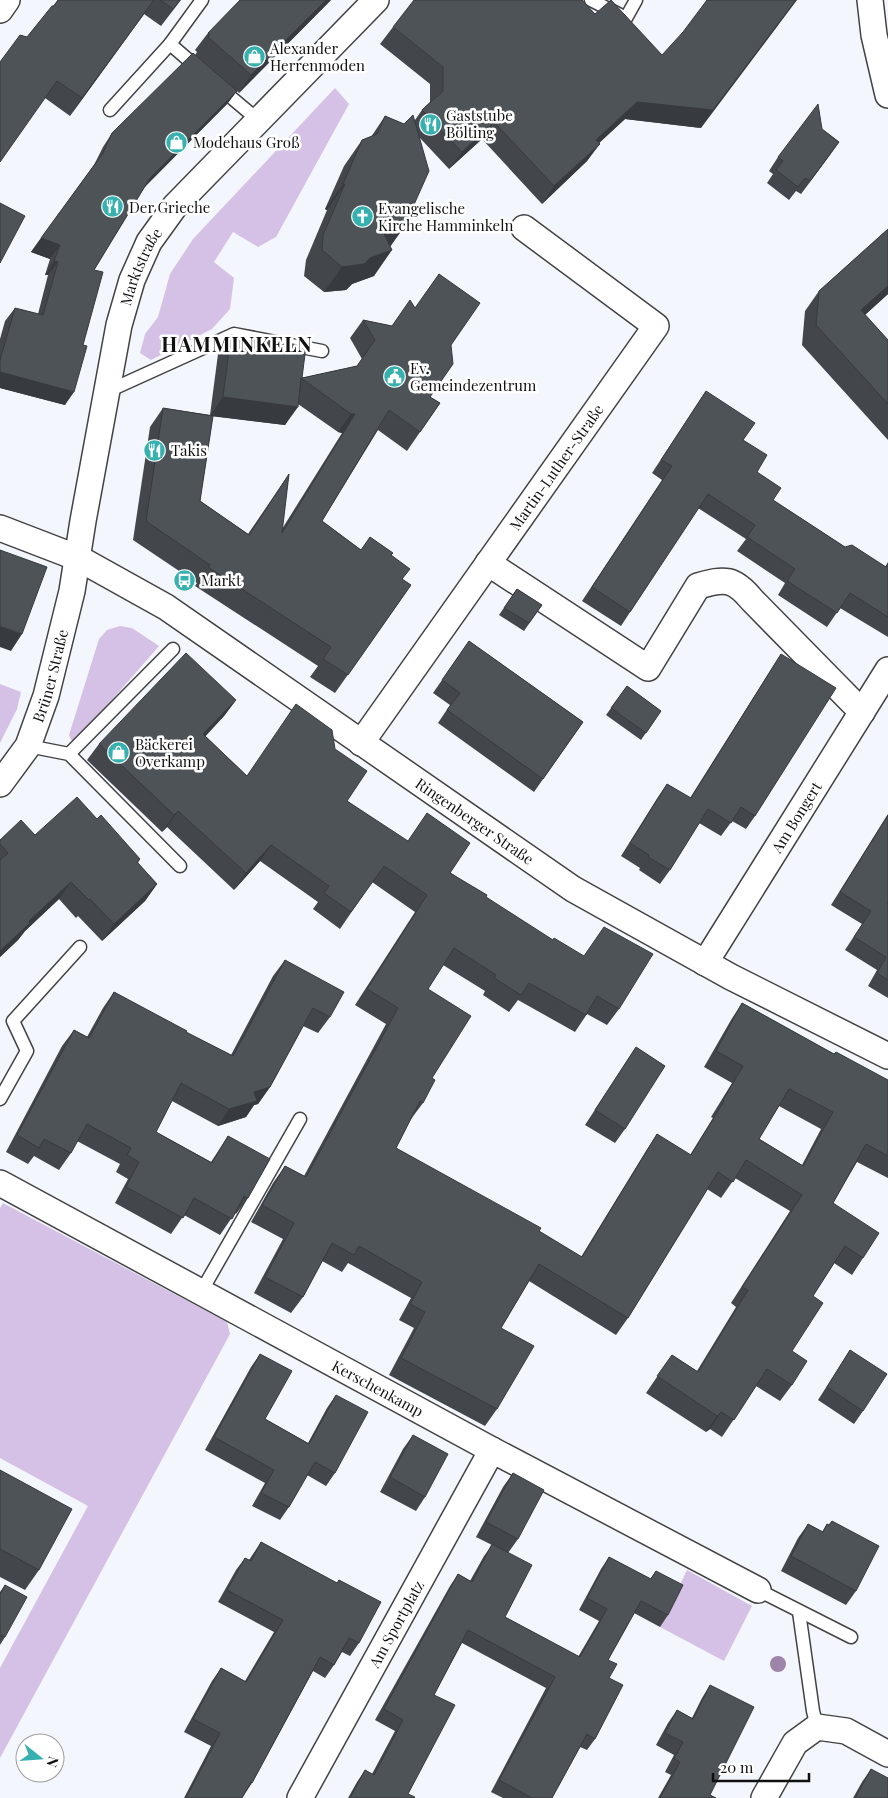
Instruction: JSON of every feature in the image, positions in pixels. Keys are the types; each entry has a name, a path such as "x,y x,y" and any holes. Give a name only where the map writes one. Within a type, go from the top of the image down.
{"street":[{"path":"0,10 8,0"},
{"name":"Marktstraße","path":"78,558 119,324 132,280 149,242 175,206 376,0"},
{"path":"870,0 874,35 888,95"},
{"name":"Martin-Luther-Straße","path":"361,743 656,326 524,228"},
{"name":"Ringenberger Straße","path":"0,528 78,558 166,607 573,889 705,963 888,1056"},
{"name":"Brüner Straße","path":"0,784 28,746 46,696 78,558"},
{"path":"488,563 648,668 698,586 728,581 742,588 862,712"},
{"name":"Am Bongert","path":"705,963 888,670"},
{"name":"Kerschenkamp","path":"0,1183 492,1450 758,1590"},
{"name":"Am Sportplatz","path":"300,1798 492,1450"},
{"path":"764,1798 795,1743 817,1727 846,1731 888,1754"}],"lane":[{"path":"110,110 170,44 202,0"},
{"path":"591,0 626,18 636,0"},
{"path":"170,44 258,120"},
{"path":"106,392 234,334 322,351"},
{"path":"69,754 173,649"},
{"path":"28,746 69,754 180,866"},
{"path":"0,1099 27,1051 12,1021 80,947"},
{"path":"201,1292 300,1119"},
{"path":"758,1590 851,1637"},
{"path":"800,1612 812,1711 817,1727"}],"shaded area":[{"path":"335,88 349,104 276,237 258,247 233,232 214,262 234,278 230,309 212,329 151,360 140,353 145,334 158,317 170,274 193,239"},
{"path":"120,626 132,628 159,646 77,740 71,740 69,735 99,639 107,630"},
{"path":"0,684 21,692 17,709 0,743"},
{"path":"3,1203 227,1322 230,1334 0,1758 0,1668 88,1506 0,1458 0,1208"},
{"path":"687,1570 752,1606 724,1661 660,1627"}],"building":[{"path":"58,0 154,0 82,98 57,81 0,162 0,62 20,35 27,37"},
{"path":"160,0 180,0 173,9"},
{"path":"240,0 326,0 251,75 208,37 210,35 208,33"},
{"path":"414,0 582,0 595,14 611,0 662,55 683,32 707,0 796,0 713,110 637,102 596,140 600,144 554,186 494,122 462,152 422,110 443,91 443,67 393,27"},
{"path":"193,53 237,91 150,178 94,270 103,272 83,345 87,346 74,392 0,372 0,360 15,308 43,315 58,262 54,261 60,245 41,238 103,153 112,133"},
{"path":"818,104 822,129 839,142 810,181 805,178 798,187 776,170 783,161 778,157"},
{"name":"Evangelische Kirche Hamminkeln","path":"413,115 429,171 404,227 384,234 392,250 370,258 364,264 342,267 322,250 323,235 362,140 377,134 385,116 404,124"},
{"path":"0,203 25,216 0,263"},
{"path":"888,229 888,286 861,310 888,340 888,404 816,325 819,291"},
{"path":"439,274 480,303 451,345 453,364 430,397 440,403 420,432 389,410 322,521 361,550 370,537 393,553 391,555 410,569 402,579 411,585 348,675 323,659 331,647 208,567 210,565 146,521 163,408 213,416 200,501 249,535 289,474 282,533 355,414 351,414 301,378 298,407 223,397 231,335 306,346 302,378 357,366 375,340 363,320 392,326 410,300 415,308"},
{"path":"706,391 755,423 743,440 767,455 757,472 781,488 773,500 845,547 852,545 886,567 888,564 888,617 850,593 837,613 787,581 795,569 747,537 755,525 708,494 630,612 592,587 672,466 661,460"},
{"path":"0,550 47,567 22,634 0,626"},
{"path":"517,589 542,605 529,623 504,608"},
{"path":"469,641 583,722 543,779 447,710 460,693 442,680"},
{"path":"186,653 236,700 203,734 247,776 296,704 332,730 335,749 367,771 347,801 408,841 427,813 470,843 450,873 487,895 486,897 553,940 554,938 584,956 604,927 653,954 619,1009 597,996 586,1015 529,983 521,995 494,978 496,975 454,948 428,989 471,1016 432,1078 435,1080 423,1103 420,1101 396,1148 541,1228 539,1231 582,1257 657,1134 691,1155 743,1066 716,1051 742,1003 834,1054 836,1052 888,1080 888,1156 866,1144 833,1203 879,1233 863,1258 845,1246 813,1296 823,1303 792,1351 807,1361 792,1385 767,1369 734,1420 721,1412 717,1416 657,1376 672,1355 698,1372 748,1290 742,1287 802,1195 746,1160 733,1182 718,1172 628,1318 539,1264 501,1328 534,1346 497,1409 401,1358 425,1312 410,1304 422,1282 359,1246 354,1255 332,1243 303,1297 265,1277 294,1223 262,1205 285,1166 306,1177 398,1008 367,989 427,895 384,866 351,912 324,893 329,886 271,845 246,873 178,811 174,815 99,744","holes":["789,1089 833,1112 803,1166 759,1139"]},
{"path":"781,654 836,688 755,816 741,807 731,823 708,809 670,870 648,857 649,855 630,843 667,784 691,798"},
{"path":"627,686 661,711 646,733 611,708"},
{"path":"77,797 97,819 101,815 140,859 137,862 157,884 114,924 71,882 0,951 0,860 8,853 0,844 0,840 21,820 35,835"},
{"path":"888,815 888,980 877,973 886,957 854,937 871,911 840,892"},
{"path":"285,960 344,992 330,1017 313,1008 270,1087 254,1092 257,1101 229,1109 181,1083 156,1132 212,1163 228,1136 270,1159 248,1198 244,1196 232,1219 194,1198 183,1218 126,1187 139,1162 127,1155 131,1148 87,1124 71,1153 44,1139 39,1148 17,1135 74,1030 89,1038 114,992 233,1056"},
{"path":"636,1047 665,1066 625,1129 595,1110"},
{"path":"850,1350 887,1374 863,1411 827,1387"},
{"path":"260,1354 292,1371 265,1419 309,1444 336,1395 368,1412 335,1473 315,1462 289,1507 261,1493 274,1470 214,1437"},
{"path":"413,1435 448,1454 425,1497 390,1477"},
{"path":"0,1470 72,1509 39,1570 0,1549"},
{"path":"513,1473 544,1490 518,1539 486,1522"},
{"path":"832,1521 879,1546 856,1591 791,1556 808,1524 823,1532 827,1524 829,1525"},
{"path":"261,1542 337,1583 339,1580 381,1602 359,1643 349,1638 334,1665 320,1657 242,1798 186,1798 220,1733 193,1719 221,1668 246,1682 283,1620 227,1590 245,1558 251,1561"},
{"path":"492,1544 532,1565 505,1617 580,1657 607,1609 587,1598 609,1557 651,1579 656,1571 683,1585 668,1615 641,1601 608,1660 617,1664 609,1678 623,1685 595,1739 587,1734 552,1798 532,1798 499,1780 555,1677 468,1630 434,1695 455,1705 408,1794 415,1797 350,1798 365,1770 374,1775 403,1720 384,1709 458,1574 472,1582"},
{"path":"5,1585 27,1597 5,1637 0,1635 0,1594"},
{"path":"710,1685 754,1707 710,1795 716,1798 660,1798 680,1762 674,1759 683,1742 665,1733 677,1710 693,1719"},
{"path":"871,1769 888,1778 888,1798 855,1798"}],"place":[{"name":"Alexander Herrenmoden","path":"254,57"},
{"name":"Gaststube Bölting","path":"430,124"},
{"name":"Modehaus Groß","path":"177,142"},
{"name":"Der Grieche","path":"113,207"},
{"name":"Evangelische Kirche Hamminkeln","path":"362,217"},
{"name":"Ev. Gemeindezentrum","path":"394,377"},
{"name":"Takis","path":"155,450"},
{"name":"Markt","path":"185,580"},
{"name":"Bäckerei Overkamp","path":"119,753"}],"district":[{"name":"HAMMINKELN","path":"237,343"}]}
